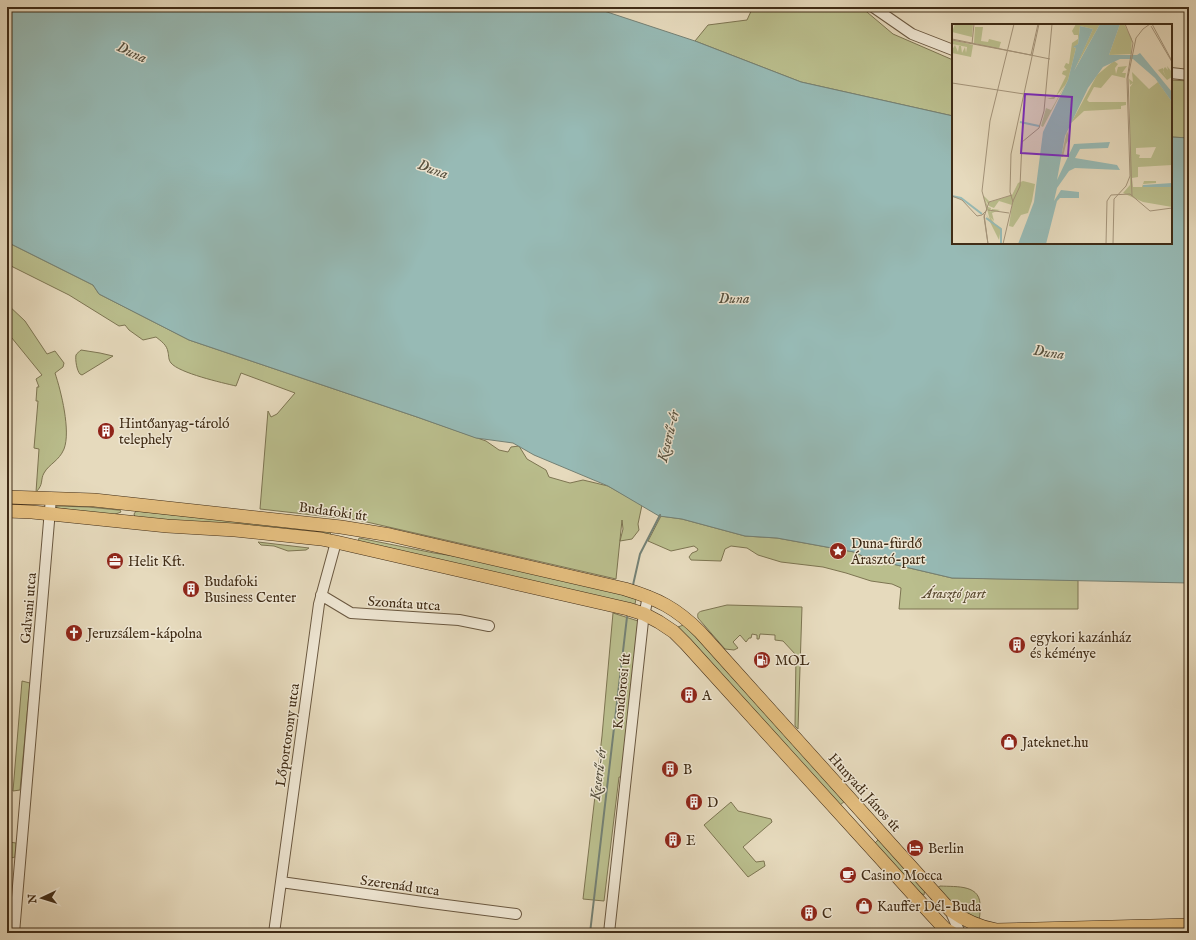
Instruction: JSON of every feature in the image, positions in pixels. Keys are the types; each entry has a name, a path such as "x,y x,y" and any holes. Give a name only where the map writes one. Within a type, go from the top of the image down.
{"main road":[{"name":"Budafoki út","path":"7,497 94,500 341,527 390,535 625,589 648,596"},
{"path":"125,521 126,503"},
{"path":"7,511 188,528 255,532 336,542 592,600 644,614 674,632 686,644 942,928 952,933"},
{"path":"336,542 341,527"},
{"name":"Hunyadi János út","path":"648,596 677,611 700,632 950,910 965,920 990,930 1136,930 1189,925"},
{"path":"838,812 852,800"},
{"path":"864,840 877,829"},
{"path":"971,933 990,930"}],"street":[{"path":"873,7 912,34 952,50"},
{"path":"1172,73 1189,75"},
{"name":"Galvani utca","path":"14,933 51,498"},
{"name":"Lőportorony utca","path":"274,933 321,595 336,542"},
{"name":"Szonáta utca","path":"321,595 351,613 459,620 489,626"},
{"name":"Kondorosi út","path":"608,933 644,614 648,596"},
{"name":"Szerenád utca","path":"281,882 516,914"},
{"path":"950,910 960,933"},
{"name":"Galvani utca","path":"7,933 16,913"},
{"name":"Galvani utca","path":"16,913 19,933"}],"green space":[{"path":"753,7 861,7 893,34 952,60 952,116 801,82 695,41 708,25 747,20"},
{"path":"1172,80 1189,81 1189,138 1172,137"},
{"path":"7,242 93,285 99,294 189,340 486,441 499,450 508,452 511,447 519,446 527,459 546,470 549,477 570,483 583,480 608,486 642,505 638,524 639,530 632,539 620,541 623,529 622,520 616,579 358,520 260,509 268,411 271,417 277,414 295,393 241,373 236,386 202,377 176,367 170,362 165,345 156,337 143,340 129,330 125,325 119,326 69,295 7,264"},
{"path":"7,304 25,321 47,354 55,351 64,363 63,367 55,373 66,422 66,441 62,453 44,473 40,487 36,492 39,449 34,448 38,401 36,401 37,387 39,387 36,379 42,375 7,332"},
{"path":"81,350 113,356 82,375 80,374 76,365 76,355"},
{"path":"57,506 120,510 121,512 113,515 56,508"},
{"path":"136,511 329,531 332,536 135,517 134,514"},
{"name":"Árasztó part","path":"661,516 682,519 745,536 777,538 854,552 867,558 952,578 1078,580 1078,609 899,609 901,588 892,584 871,581 823,567 781,562 758,555 747,548 731,546 725,549 721,561 691,560 689,557 698,549 694,546 671,551 648,541"},
{"path":"359,538 473,559 604,589 636,599 635,604 634,606 358,542"},
{"path":"258,542 309,548 306,550 288,551 274,546 261,545"},
{"path":"727,605 802,607 798,729 795,726 796,655 783,641 775,640 775,635 760,634 759,639 757,639 757,635 752,634 751,638 749,638 746,642 740,635 733,642 738,648 734,650 725,649 698,618 698,615 701,611"},
{"path":"613,613 638,621 622,777 619,777 604,901 583,899 602,736"},
{"path":"686,624 845,801 840,805 678,627"},
{"path":"22,681 30,683 20,790 13,791"},
{"path":"731,802 738,811 771,819 772,822 743,847 756,862 764,861 765,866 748,877 704,825"},
{"path":"879,839 925,888 924,895 916,890 875,843"},
{"path":"9,842 16,843 15,857 11,858 10,875 7,875"},
{"path":"940,886 961,887 973,891 980,900 979,920 953,906 937,888"}],"water":[{"name":"Duna","path":"7,7 592,7 695,41 801,82 952,116 952,244 1172,244 1172,137 1189,138 1189,583 952,578 867,558 854,552 777,538 745,536 682,519 659,516 608,486 534,455 513,443 476,438 189,340 99,294 93,285 7,242"}],"waterway":[{"name":"Keserű-ér","path":"633,585 640,554 660,515"},
{"name":"Keserű-ér","path":"590,933 627,617"}],"place":[{"name":"Hintőanyag-tároló telephely","path":"106,431"},
{"name":"Duna-fürdő Árasztó-part","path":"838,551"},
{"name":"Helit Kft.","path":"115,561"},
{"name":"Budafoki Business Center","path":"191,589"},
{"name":"Jeruzsálem-kápolna","path":"74,633"},
{"name":"egykori kazánház és kéménye","path":"1017,645"},
{"name":"MOL","path":"762,660"},
{"name":"A","path":"689,695"},
{"name":"Jateknet.hu","path":"1009,742"},
{"name":"B","path":"670,769"},
{"name":"D","path":"694,802"},
{"name":"E","path":"673,840"},
{"name":"Berlin","path":"915,848"},
{"name":"Casino Mocca","path":"848,875"},
{"name":"Kauffer Dél-Buda","path":"864,906"},
{"name":"C","path":"809,913"}]}
